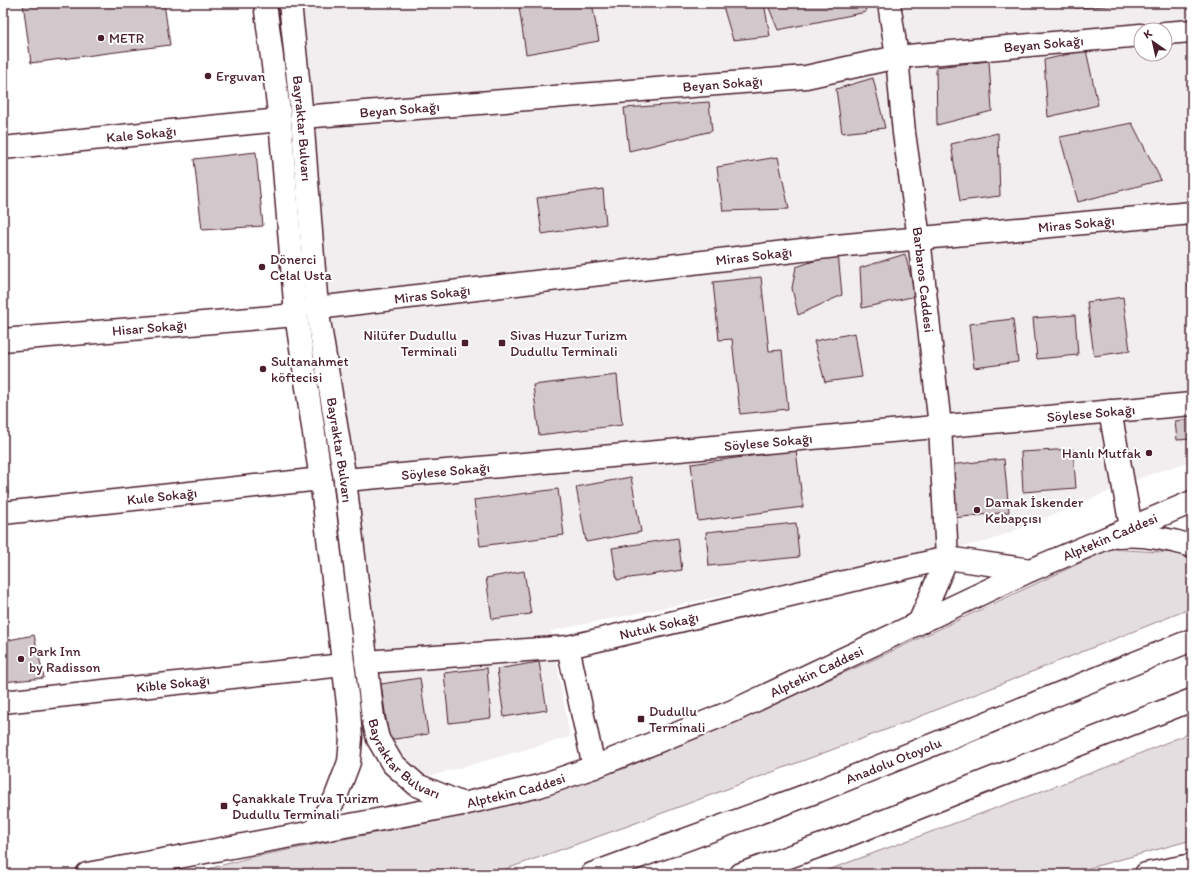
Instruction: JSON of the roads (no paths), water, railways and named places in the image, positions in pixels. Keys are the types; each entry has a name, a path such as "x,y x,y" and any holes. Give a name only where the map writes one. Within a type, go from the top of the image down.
{"main road":[{"name":"Bayraktar Bulvarı","path":"265,3 280,120 296,315 321,479 350,731 349,762 335,799 314,831"},
{"name":"Bayraktar Bulvarı","path":"290,3 302,117 317,308 345,480 366,662 376,732 378,739 392,763 417,785 463,804"},
{"name":"Barbaros Caddesi","path":"889,3 897,57 904,133 919,238 940,426 948,558"},
{"path":"1173,32 1192,31"},
{"name":"Beyan Sokağı","path":"302,117 806,77 897,57 1133,36"},
{"name":"Kale Sokağı","path":"3,148 280,120"},
{"name":"Miras Sokağı","path":"317,308 828,247 1192,213"},
{"name":"Hisar Sokağı","path":"3,340 296,315"},
{"name":"Söylese Sokağı","path":"345,480 1192,404"},
{"path":"1110,411 1122,532 1192,546"},
{"name":"Kule Sokağı","path":"3,513 321,479"},
{"name":"Alptekin Caddesi","path":"87,874 463,804 539,786 594,767 733,711 1031,570 1192,502"},
{"path":"919,623 948,558 1031,570"},
{"name":"Nutuk Sokağı","path":"366,662 568,647 948,558"},
{"name":"Anadolu Otoyolu","path":"592,874 818,791 1192,640"},
{"path":"568,647 594,767"},
{"name":"Kible Sokağı","path":"3,702 343,665"},
{"path":"741,874 836,840 1192,700"},
{"path":"1146,874 1192,865"}],"place":[{"name":"METR","path":"101,38"},
{"name":"Erguvan","path":"208,76"},
{"name":"Dönerci Celal Usta","path":"262,267"},
{"name":"Nilüfer Dudullu Terminali","path":"465,343"},
{"name":"Sivas Huzur Turizm Dudullu Terminali","path":"502,343"},
{"name":"Sultanahmet köftecisi","path":"263,369"},
{"name":"Hanlı Mutfak","path":"1149,453"},
{"name":"Damak İskender Kebapçısı","path":"977,510"},
{"name":"Park Inn by Radisson","path":"21,659"},
{"name":"Dudullu Terminali","path":"641,719"},
{"name":"Çanakkale Truva Turizm Dudullu Terminali","path":"224,806"}]}
